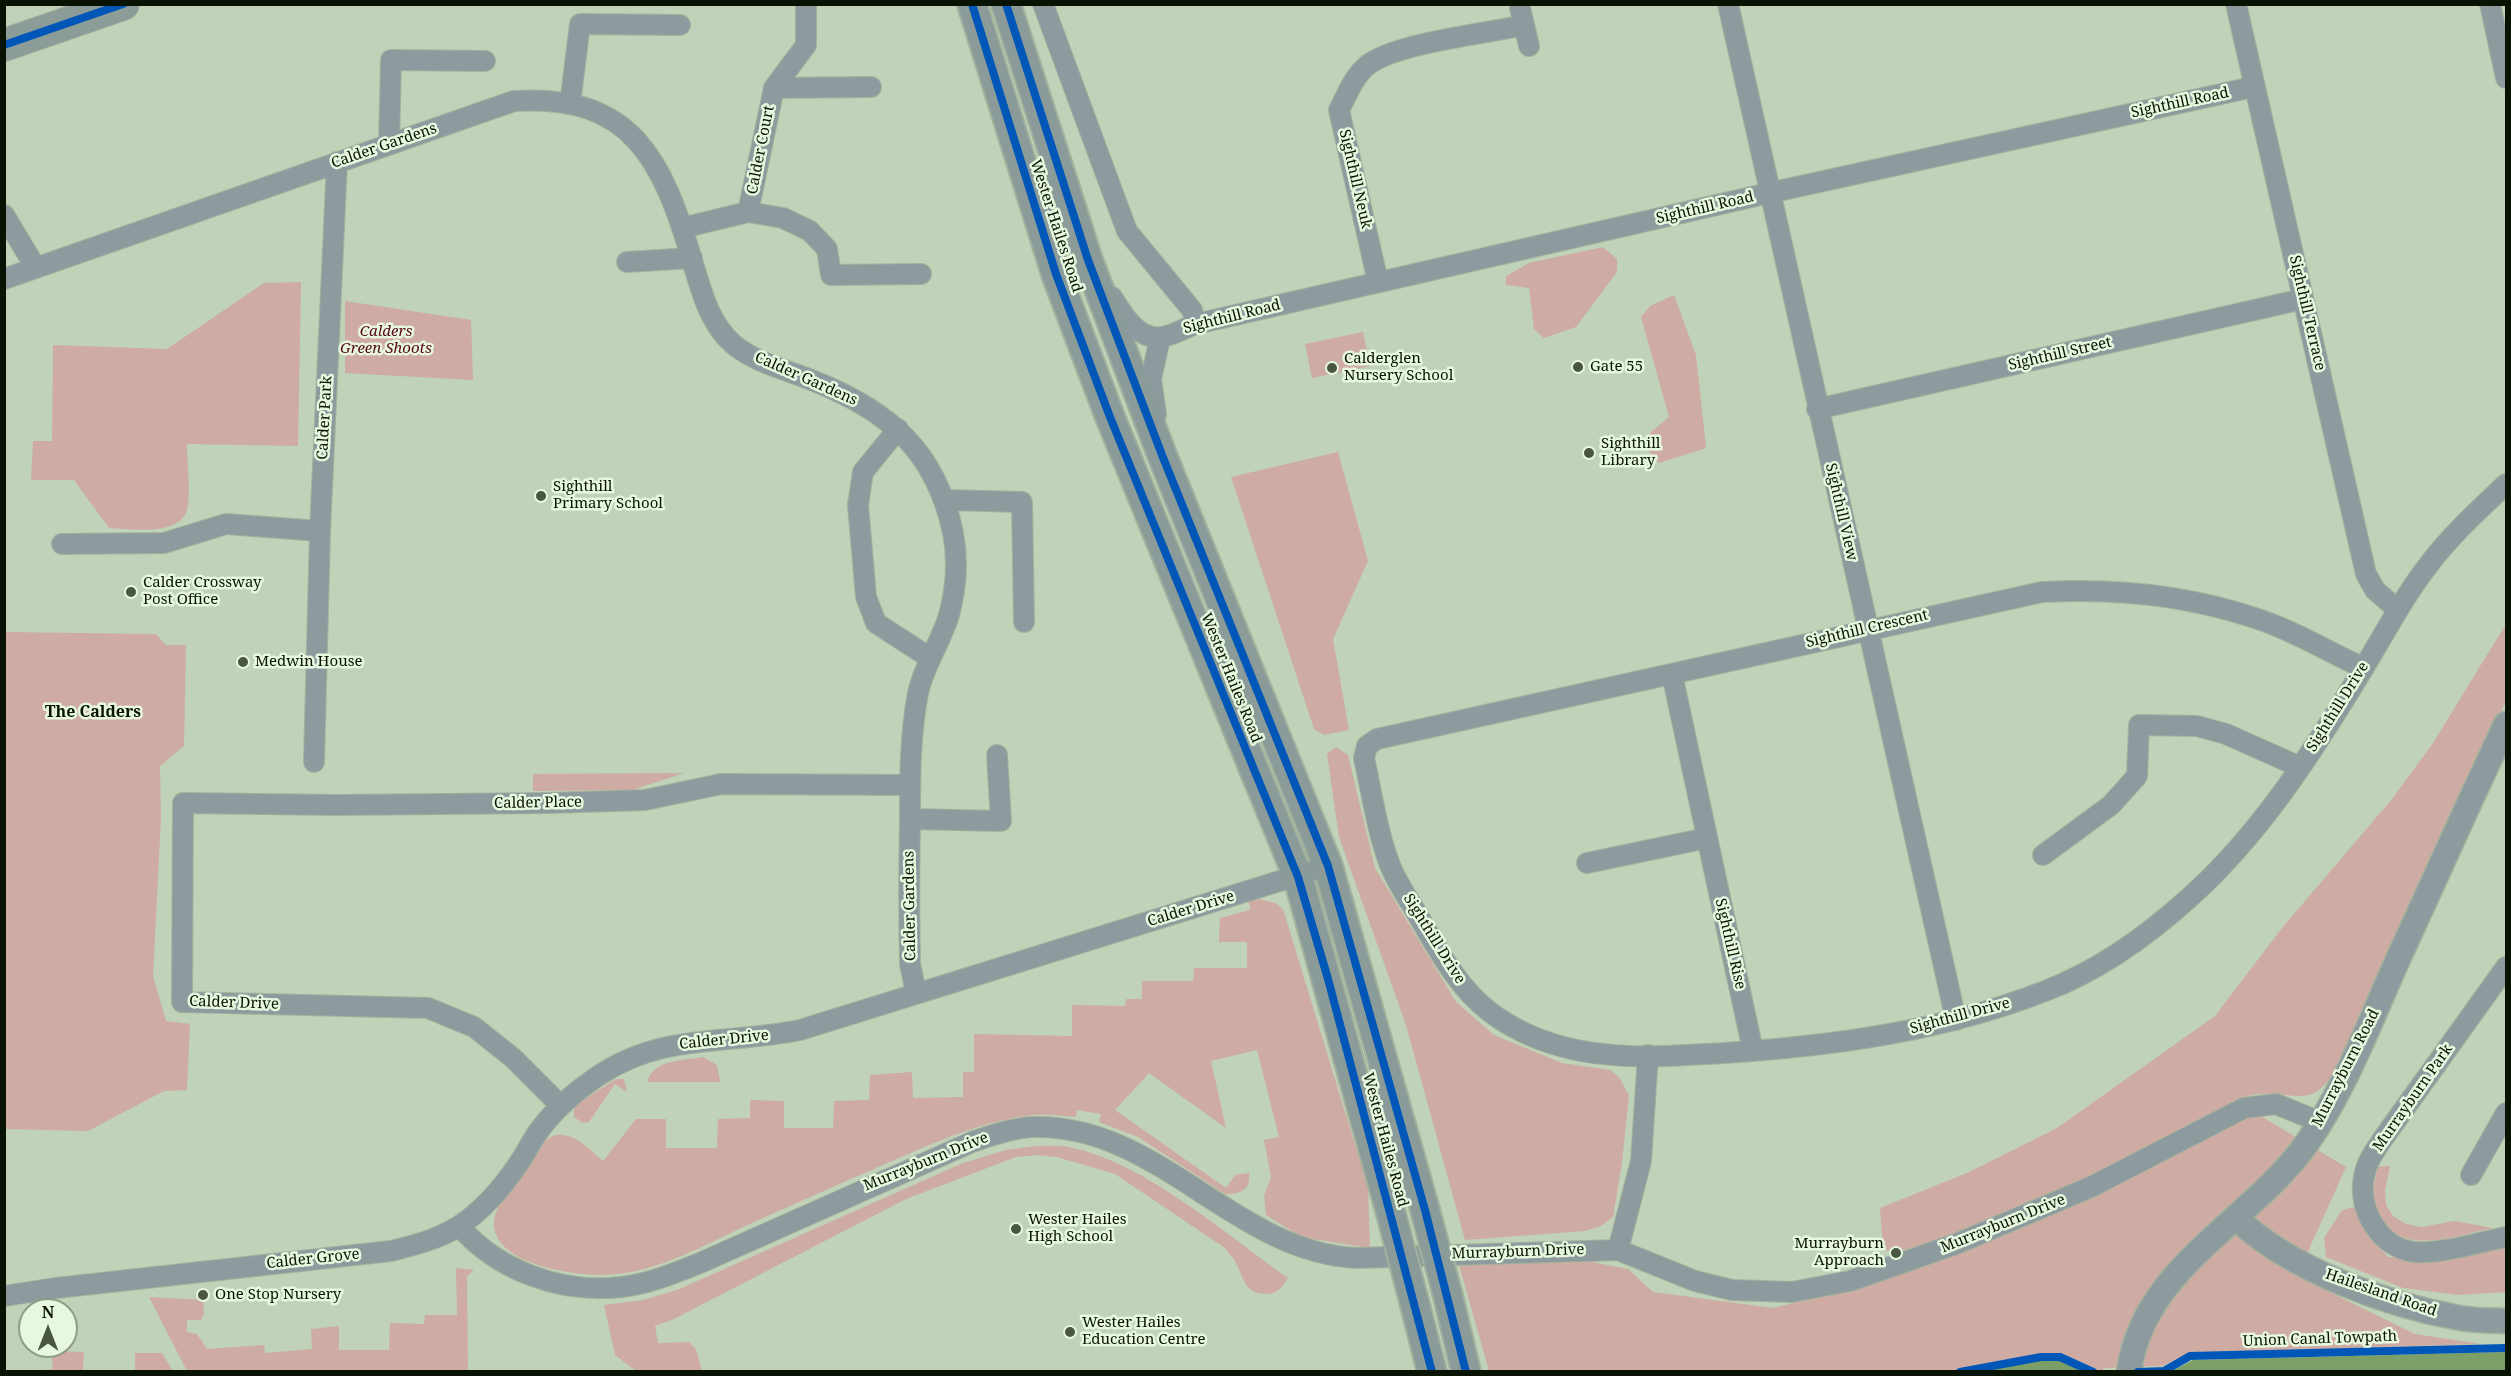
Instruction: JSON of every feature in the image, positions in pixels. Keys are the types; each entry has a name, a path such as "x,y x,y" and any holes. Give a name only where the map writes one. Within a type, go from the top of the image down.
{"main road":[{"path":"4,45 123,4"},
{"name":"Wester Hailes Road","path":"972,4 1056,274 1089,362 1298,877 1432,1371"},
{"name":"Wester Hailes Road","path":"1006,4 1088,260 1162,455 1328,866 1425,1210 1466,1371"}],"street":[{"name":"Calder Court","path":"748,212 774,88 806,45 806,4"},
{"path":"1044,4 1127,231 1186,301 1192,310 1196,324"},
{"name":"Sighthill View","path":"1728,4 1817,409 1956,1020"},
{"name":"Sighthill Terrace","path":"2236,4 2253,87 2366,574 2375,590 2398,610"},
{"path":"2490,4 2506,78"},
{"name":"Sighthill Neuk","path":"1378,282 1339,110 1355,79 1372,61 1522,17 1529,46"},
{"path":"570,104 580,24 680,25"},
{"path":"389,144 391,60 485,62"},
{"name":"Calder Court","path":"774,88 871,87"},
{"name":"Sighthill Road","path":"1160,338 1196,324 1378,282 1769,193 2253,87"},
{"name":"Calder Gardens","path":"4,279 514,101 543,99 570,104 617,124 638,140 657,165 672,198 714,321 734,344 764,362 848,396 898,429 927,462 946,500 954,537 956,572 949,616 930,658 919,691 909,785 910,964 916,993"},
{"name":"Calder Park","path":"314,762 320,531 337,162"},
{"name":"Calder Court","path":"682,228 719,217 748,212 783,218 810,231 827,249 831,275 921,274"},
{"path":"4,215 36,268"},
{"path":"627,262 692,258"},
{"path":"1088,260 1126,321 1143,333 1160,338 1151,378 1162,455"},
{"name":"Sighthill Street","path":"1817,409 2303,299"},
{"path":"898,429 863,472 858,505 866,597 876,623 930,658"},
{"name":"Sighthill Drive","path":"1367,746 1364,758 1382,843 1392,870 1456,977 1474,999 1511,1026 1562,1047 1597,1053 1648,1056 1805,1047 1907,1031 1956,1020 2048,990 2111,957 2189,899 2229,859 2300,767 2432,560 2506,484"},
{"path":"946,500 1022,502 1024,622"},
{"path":"62,544 164,543 226,524 320,531"},
{"name":"Sighthill Crescent","path":"1367,746 1377,739 2042,592 2080,590 2140,593 2255,618 2301,637 2364,668"},
{"name":"Sighthill Rise","path":"1672,674 1753,1051"},
{"name":"Murrayburn Road","path":"2131,1360 2144,1317 2161,1291 2293,1161 2320,1122 2358,1049 2506,724"},
{"path":"2043,855 2111,805 2137,776 2139,725 2197,726 2226,734 2288,759 2300,767"},
{"path":"910,819 1001,821 997,755"},
{"name":"Calder Place","path":"183,820 183,802 337,805 549,803 645,800 721,784 909,785"},
{"name":"Calder Drive","path":"183,820 182,1002 428,1008 474,1027 513,1058 560,1105 599,1075 639,1055 706,1039 778,1035 800,1030 1328,866"},
{"path":"1587,862 1707,838"},
{"name":"Murrayburn Park","path":"2504,978 2382,1140 2366,1166 2363,1195 2374,1227 2383,1238 2402,1250 2423,1252 2506,1237"},
{"path":"1618,1250 1641,1161 1648,1056"},
{"name":"Murrayburn Drive","path":"459,1226 482,1248 515,1269 543,1280 567,1286 622,1287 691,1266 972,1142 1000,1132 1032,1127 1061,1128 1103,1137 1164,1168 1244,1220 1317,1253 1356,1258 1618,1250 1695,1281 1732,1290 1792,1292 1826,1287 1956,1244 2044,1209 2244,1108 2276,1104 2320,1122"},
{"name":"Calder Grove","path":"4,1296 56,1288 392,1251 418,1244 459,1226 501,1187 539,1130 560,1105"},
{"path":"2471,1175 2506,1113"},
{"name":"Hailesland Road","path":"2236,1218 2276,1250 2339,1282 2462,1319 2506,1320"}],"green space":[{"path":"1603,247 1617,259 1617,272 1576,327 1544,338 1534,329 1529,288 1506,285 1506,276 1529,263"},
{"path":"301,282 298,446 187,444 189,487 187,510 182,519 174,524 152,530 109,528 74,480 31,480 33,441 52,441 53,345 167,349 264,283"},
{"path":"1674,295 1696,355 1706,448 1659,463 1649,452 1650,433 1669,417 1641,317 1650,306"},
{"name":"Calders Green Shoots","path":"345,301 471,320 473,380 345,373"},
{"path":"1363,332 1370,366 1312,378 1305,344"},
{"path":"1338,452 1368,561 1333,639 1349,730 1324,735 1314,729 1231,477"},
{"path":"2506,624 2506,701 2338,1067 2328,1081 2309,1095 2251,1095 2030,1204 1919,1246 1892,1251 1883,1250 1880,1208 1967,1173 2057,1128 2215,1016 2282,928 2392,799 2433,743"},
{"path":"4,632 156,634 166,645 186,645 184,746 160,766 161,819 153,976 166,1021 190,1024 187,1090 164,1091 88,1131 5,1129"},
{"path":"1336,747 1348,755 1375,868 1456,1002 1494,1035 1562,1063 1610,1070 1619,1077 1629,1095 1622,1163 1613,1217 1601,1226 1585,1231 1465,1240 1406,1025 1339,837 1327,754"},
{"path":"684,773 633,790 533,791 533,774"},
{"path":"1260,899 1277,904 1283,909 1368,1187 1370,1248 1301,1237 1266,1215 1264,1196 1271,1177 1264,1140 1279,1137 1257,1050 1211,1061 1226,1128 1149,1073 1115,1110 1226,1188 1235,1175 1249,1173 1247,1187 1236,1193 1225,1194 1138,1137 1099,1122 1101,1114 1077,1110 1076,1117 1035,1115 998,1121 962,1132 691,1252 641,1270 592,1275 557,1270 520,1258 506,1248 497,1236 494,1221 498,1207 526,1172 541,1145 551,1137 564,1135 576,1139 603,1161 636,1119 666,1119 666,1148 717,1148 718,1119 750,1118 750,1100 784,1101 784,1128 833,1128 834,1101 869,1100 870,1075 912,1072 913,1098 963,1097 963,1072 974,1072 974,1034 1072,1036 1072,1005 1125,1006 1126,999 1142,999 1142,981 1193,981 1194,968 1247,968 1247,942 1219,942 1220,918 1250,910 1249,901"},
{"path":"703,1057 717,1065 720,1082 647,1082 651,1074 662,1065"},
{"path":"616,1079 624,1079 627,1092 615,1084 589,1122 583,1123 574,1117 574,1106"},
{"path":"2254,1112 2346,1167 2297,1276 2415,1334 2481,1344 2188,1353 2163,1366 2104,1368 2102,1372 2060,1357 1970,1372 1489,1371 1459,1265 1461,1263 1576,1259 1628,1269 1653,1292 1773,1308 1863,1286 2111,1189"},
{"path":"1036,1146 1073,1148 1101,1156 1129,1169 1185,1203 1288,1278 1274,1293 1254,1291 1246,1284 1235,1261 1225,1248 1115,1174 1057,1157 1037,1155 1016,1157 906,1199 674,1319 655,1326 658,1343 689,1342 696,1349 702,1371 636,1371 615,1355 604,1305 643,1300 677,1290 963,1163 1006,1150"},
{"path":"2390,1166 2385,1190 2386,1205 2393,1216 2406,1224 2422,1227 2454,1221 2493,1228 2431,1240 2401,1237 2389,1229 2379,1216 2374,1198 2378,1167"},
{"path":"2354,1207 2365,1230 2388,1257 2450,1260 2506,1248 2506,1292 2458,1295 2403,1288 2326,1257 2324,1238 2342,1210"},
{"path":"456,1268 474,1270 467,1276 468,1371 187,1371 149,1297 203,1300 204,1314 201,1320 187,1320 187,1332 197,1334 207,1349 264,1345 265,1353 312,1349 311,1329 339,1326 339,1350 389,1350 390,1323 424,1324 425,1315 457,1315"},
{"path":"78,1352 84,1352 83,1371 36,1371 53,1369 52,1358 78,1358"},
{"path":"135,1353 162,1353 173,1371 135,1371"}],"shaded area":[{"path":"2506,1352 2506,1371 2172,1371 2193,1360"},
{"path":"2059,1360 2082,1371 1981,1371 2038,1361"}],"cycle path":[{"path":"4,45 123,4"},
{"path":"972,4 1056,274 1110,417 1298,877 1328,979 1432,1372"},
{"path":"1006,4 1088,260 1162,455 1328,866 1425,1210 1466,1372"},
{"name":"Union Canal Towpath","path":"2138,1372 2164,1371 2190,1356 2506,1348"},
{"path":"1960,1372 2041,1357 2060,1357 2093,1372"}],"place":[{"name":"Gate 55","path":"1578,367"},
{"name":"Calderglen Nursery School","path":"1332,368"},
{"name":"Sighthill Library","path":"1589,453"},
{"name":"Sighthill Primary School","path":"541,496"},
{"name":"Calder Crossway Post Office","path":"131,592"},
{"name":"Medwin House","path":"243,662"},
{"name":"Wester Hailes High School","path":"1016,1229"},
{"name":"Murrayburn Approach","path":"1896,1253"},
{"name":"One Stop Nursery","path":"203,1295"},
{"name":"Wester Hailes Education Centre","path":"1070,1332"}],"district":[{"name":"The Calders","path":"93,712"}]}
